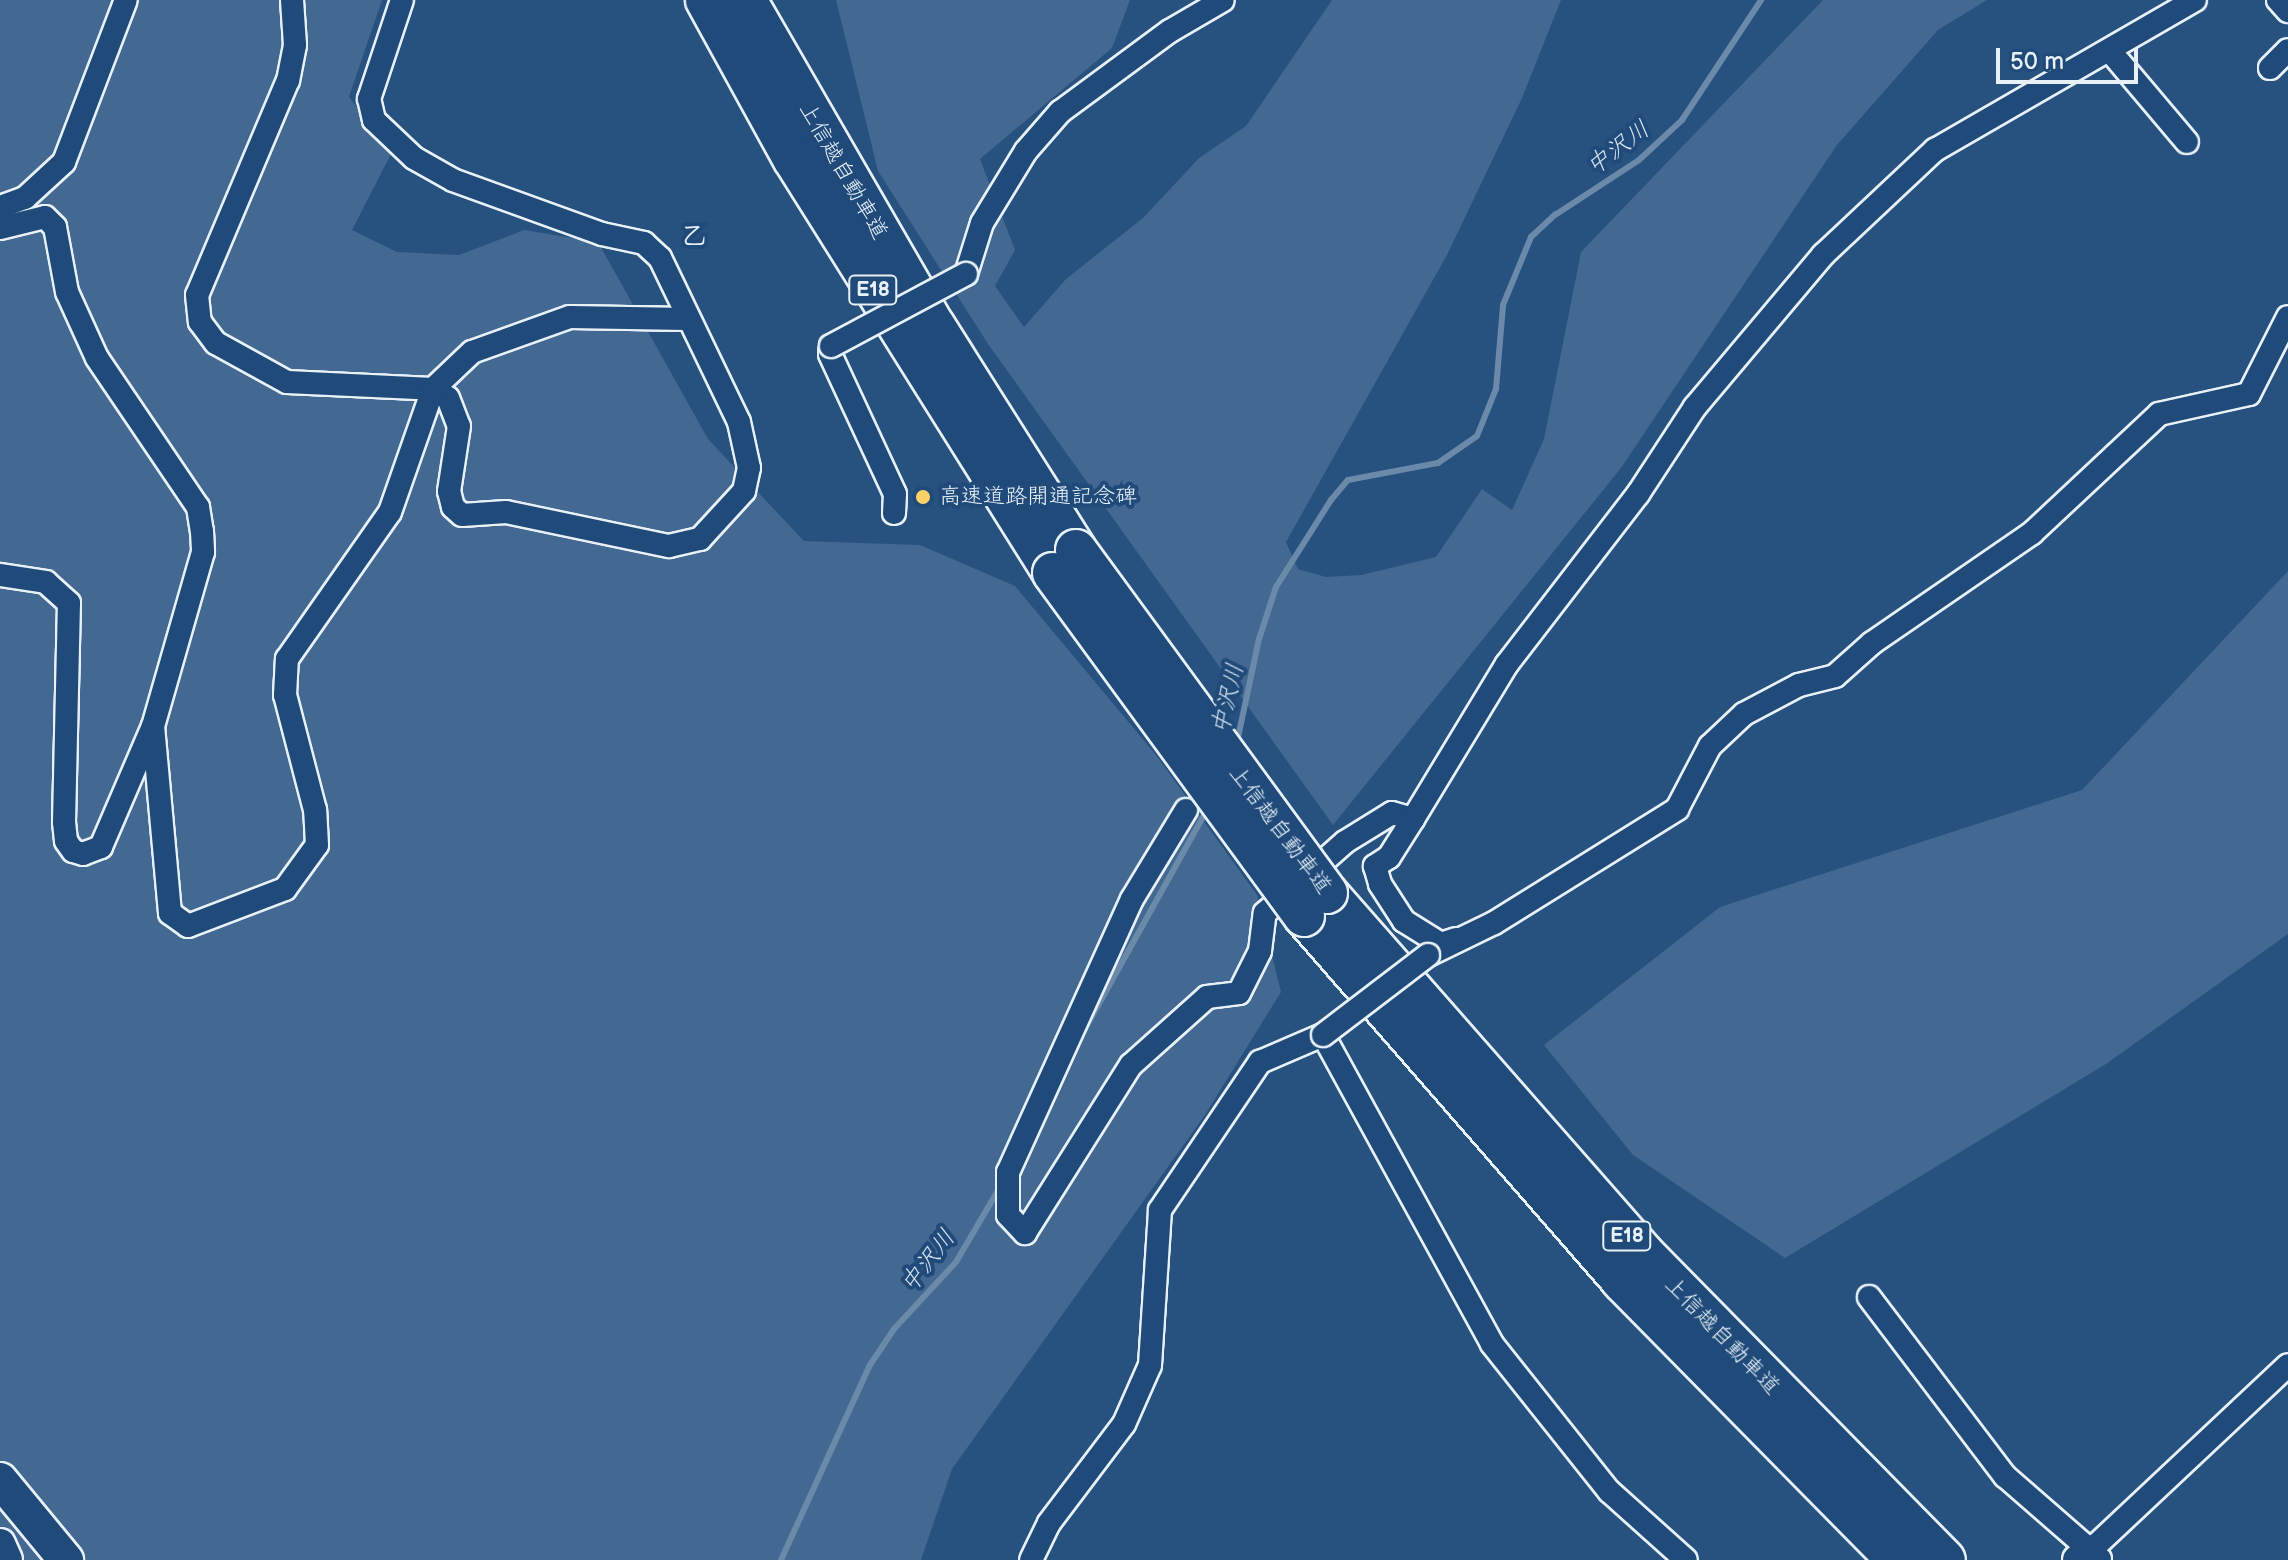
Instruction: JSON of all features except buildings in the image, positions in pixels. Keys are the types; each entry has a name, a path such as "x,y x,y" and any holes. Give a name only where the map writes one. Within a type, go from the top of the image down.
{"highway":[{"name":"上信越自動車道","path":"706,0 801,171 1064,561 1316,905 1622,1281 1897,1560"},
{"name":"上信越自動車道","path":"746,0 926,312 1064,561"},
{"name":"上信越自動車道","path":"1316,905 1642,1252 1945,1560"}],"main road":[{"path":"0,1480 66,1560"}],"street":[{"path":"0,207 25,198 64,162 126,0"},
{"path":"292,0 294,62 197,295 200,322 216,343 235,357 287,382 433,389 448,398 459,426 449,491 453,507 462,515 506,512 669,546 700,539 744,491 749,468 739,422 660,258 644,243 602,234 453,180 414,158 374,120 369,99 402,0"},
{"path":"894,513 895,494 830,354 831,346 966,274 982,223 1026,151 1060,112 1223,0"},
{"path":"1494,923 1441,944 1404,921 1375,866 1389,857 1507,664 1638,494 1695,407 1823,255 1935,150 2195,0"},
{"path":"2278,0 2288,11"},
{"path":"2270,68 2288,50"},
{"path":"2110,51 2187,142"},
{"path":"0,228 45,217 55,227 67,292 97,358 198,507 203,552 153,726 101,847 73,851 64,822 69,603 46,582 0,575"},
{"path":"153,726 170,913 188,926 285,889 317,845 315,810 285,695 287,659 390,512 433,389 472,352 570,317 687,319"},
{"path":"1031,1560 1049,1523 1124,1424 1150,1365 1160,1210 1260,1062 1323,1035 1428,955 1494,923 1677,809 1710,746 1744,714 1799,685 1835,676 1872,643 2032,533 2159,414 2249,394 2288,317"},
{"path":"1186,810 1132,899 1008,1172 1008,1215 1025,1233 1131,1065 1207,997 1239,993 1260,951 1265,913 1345,842 1392,813 1413,819"},
{"path":"1323,1035 1492,1344 1609,1491 1686,1560"},
{"path":"1869,1297 2005,1476 2090,1557 2189,1452 2288,1365"},
{"path":"0,1544 7,1560"}],"shaded area":[{"path":"0,0 382,0 349,97 392,152 352,230 397,252 459,255 524,230 598,242 708,439 804,541 920,545 1015,586 1156,755 1257,895 1281,992 1205,1115 952,1469 921,1560 0,1560"},
{"path":"836,0 1130,0 1112,48 980,159 1015,250 995,286 1024,327 1066,279 1143,218 1199,158 1246,126 1332,0 1561,0 1522,98 1447,255 1286,542 1298,569 1326,577 1361,575 1436,557 1482,489 1512,510 1544,439 1581,252 1823,0 1987,0 1938,30 1837,145 1621,468 1333,825 988,344 878,171"},
{"path":"2288,571 2288,934 2106,1064 1785,1258 1633,1155 1544,1045 1720,907 2082,790"}],"waterway":[{"name":"中沢川","path":"1236,747 1259,639 1276,587 1331,500 1348,480 1438,463 1477,436 1496,389 1503,305 1531,237 1555,215 1639,160 1682,120 1761,0"},
{"name":"中沢川","path":"1081,1036 1208,808"},
{"name":"中沢川","path":"781,1560 870,1365 894,1329 956,1262 1000,1187"}],"place":[{"name":"高速道路開通記念碑","path":"923,497"}],"district":[{"name":"乙","path":"693,237"}]}
